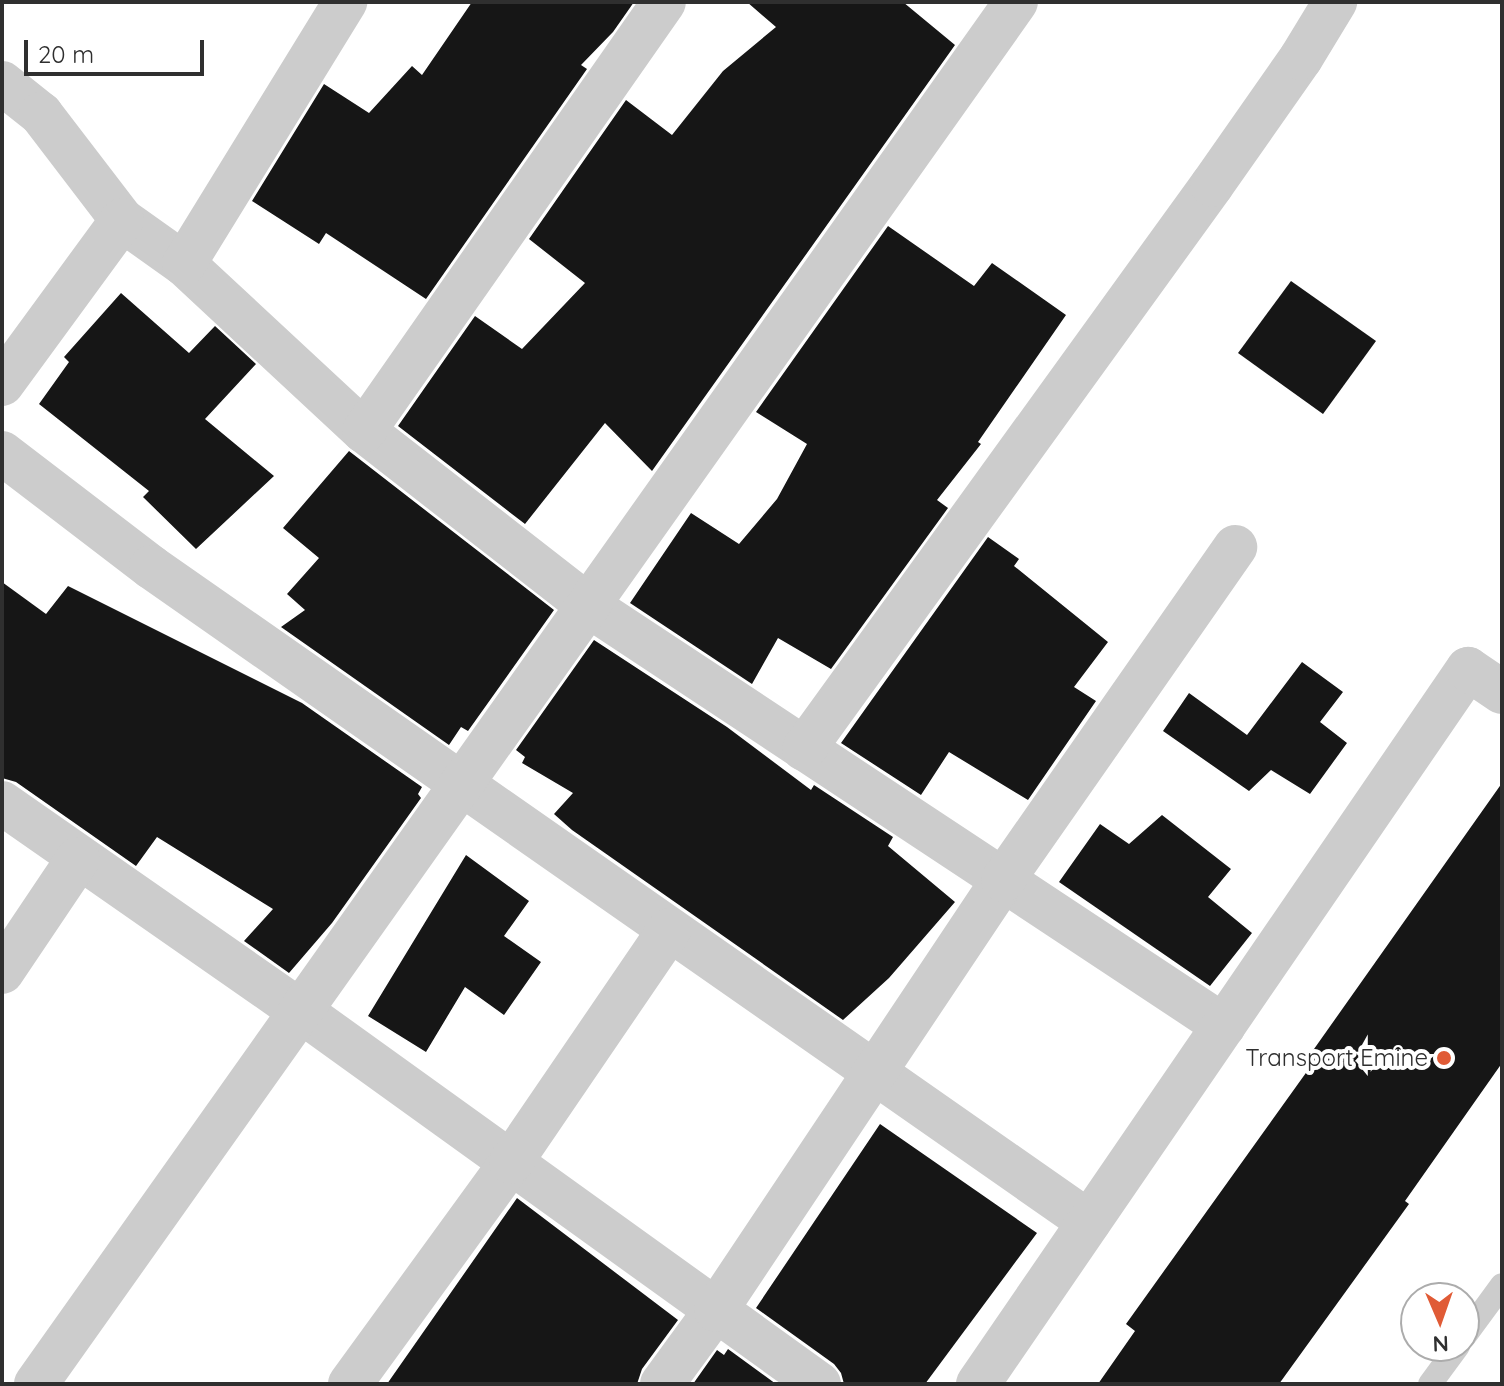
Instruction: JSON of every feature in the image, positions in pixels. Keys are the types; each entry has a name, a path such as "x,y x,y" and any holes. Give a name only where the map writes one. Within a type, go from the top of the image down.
{"street":[{"path":"184,264 345,2"},
{"path":"364,431 664,2"},
{"path":"804,749 1212,185 1301,58 1335,2"},
{"path":"36,1384 589,606 1000,7"},
{"path":"2,83 41,114 122,220 184,264 364,431 589,606 1224,1026"},
{"path":"2,384 122,220"},
{"path":"2,453 151,567 1089,1222"},
{"path":"662,1384 716,1310 1003,880 1235,547"},
{"path":"978,1384 1468,669 1502,692"},
{"path":"2,803 78,859 302,1012 819,1384"},
{"path":"2,972 78,859"},
{"path":"350,1384 511,1162 669,930"}],"lane":[{"path":"1480,1315 1502,1285"},
{"path":"1430,1384 1446,1362"}],"building":[{"path":"472,2 634,2 613,32 581,65 587,69 426,299 326,233 319,244 252,201 324,84 369,113 412,66 422,75"},
{"path":"747,2 903,2 955,45 652,471 605,423 525,524 398,426 475,316 522,349 585,283 529,239 626,100 672,135 723,71 776,27"},
{"path":"888,226 974,286 992,263 1066,315 978,442 981,444 937,500 948,508 831,669 778,638 752,684 630,603 691,513 739,544 777,499 807,444 756,412"},
{"path":"1291,281 1376,341 1323,414 1238,353"},
{"path":"121,293 189,353 215,326 256,364 205,419 274,476 196,549 143,497 149,491 39,404 69,362 64,357"},
{"path":"349,451 554,610 468,731 461,727 449,745 281,627 305,610 287,594 319,558 283,528"},
{"path":"988,537 1019,559 1014,566 1108,642 1074,687 1096,701 1028,800 949,752 921,795 841,743"},
{"path":"2,582 46,614 68,586 302,703 422,787 418,794 421,798 332,923 289,973 244,941 273,909 157,837 136,866 16,782 2,778"},
{"path":"594,640 727,727 811,790 814,785 893,837 888,846 955,902 889,978 843,1020 572,830 554,814 573,793 522,763 525,757 516,750"},
{"path":"1302,662 1343,692 1320,722 1347,743 1310,794 1271,770 1249,791 1163,731 1189,693 1247,735"},
{"path":"1502,783 1502,1063 1405,1201 1409,1204 1279,1384 1098,1384 1135,1331 1126,1324 1308,1070 1302,1066"},
{"path":"1162,815 1231,869 1208,897 1252,933 1210,986 1059,882 1100,824 1129,844"},
{"path":"466,855 529,901 504,936 541,962 504,1015 465,987 426,1052 368,1016"},
{"path":"880,1124 1037,1233 925,1384 844,1384 834,1364 756,1308"},
{"path":"517,1198 678,1320 642,1369 637,1384 387,1384"},
{"path":"728,1349 776,1384 693,1384 717,1350 724,1355"}],"place":[{"name":"Transport Emine","path":"1444,1058"}]}
